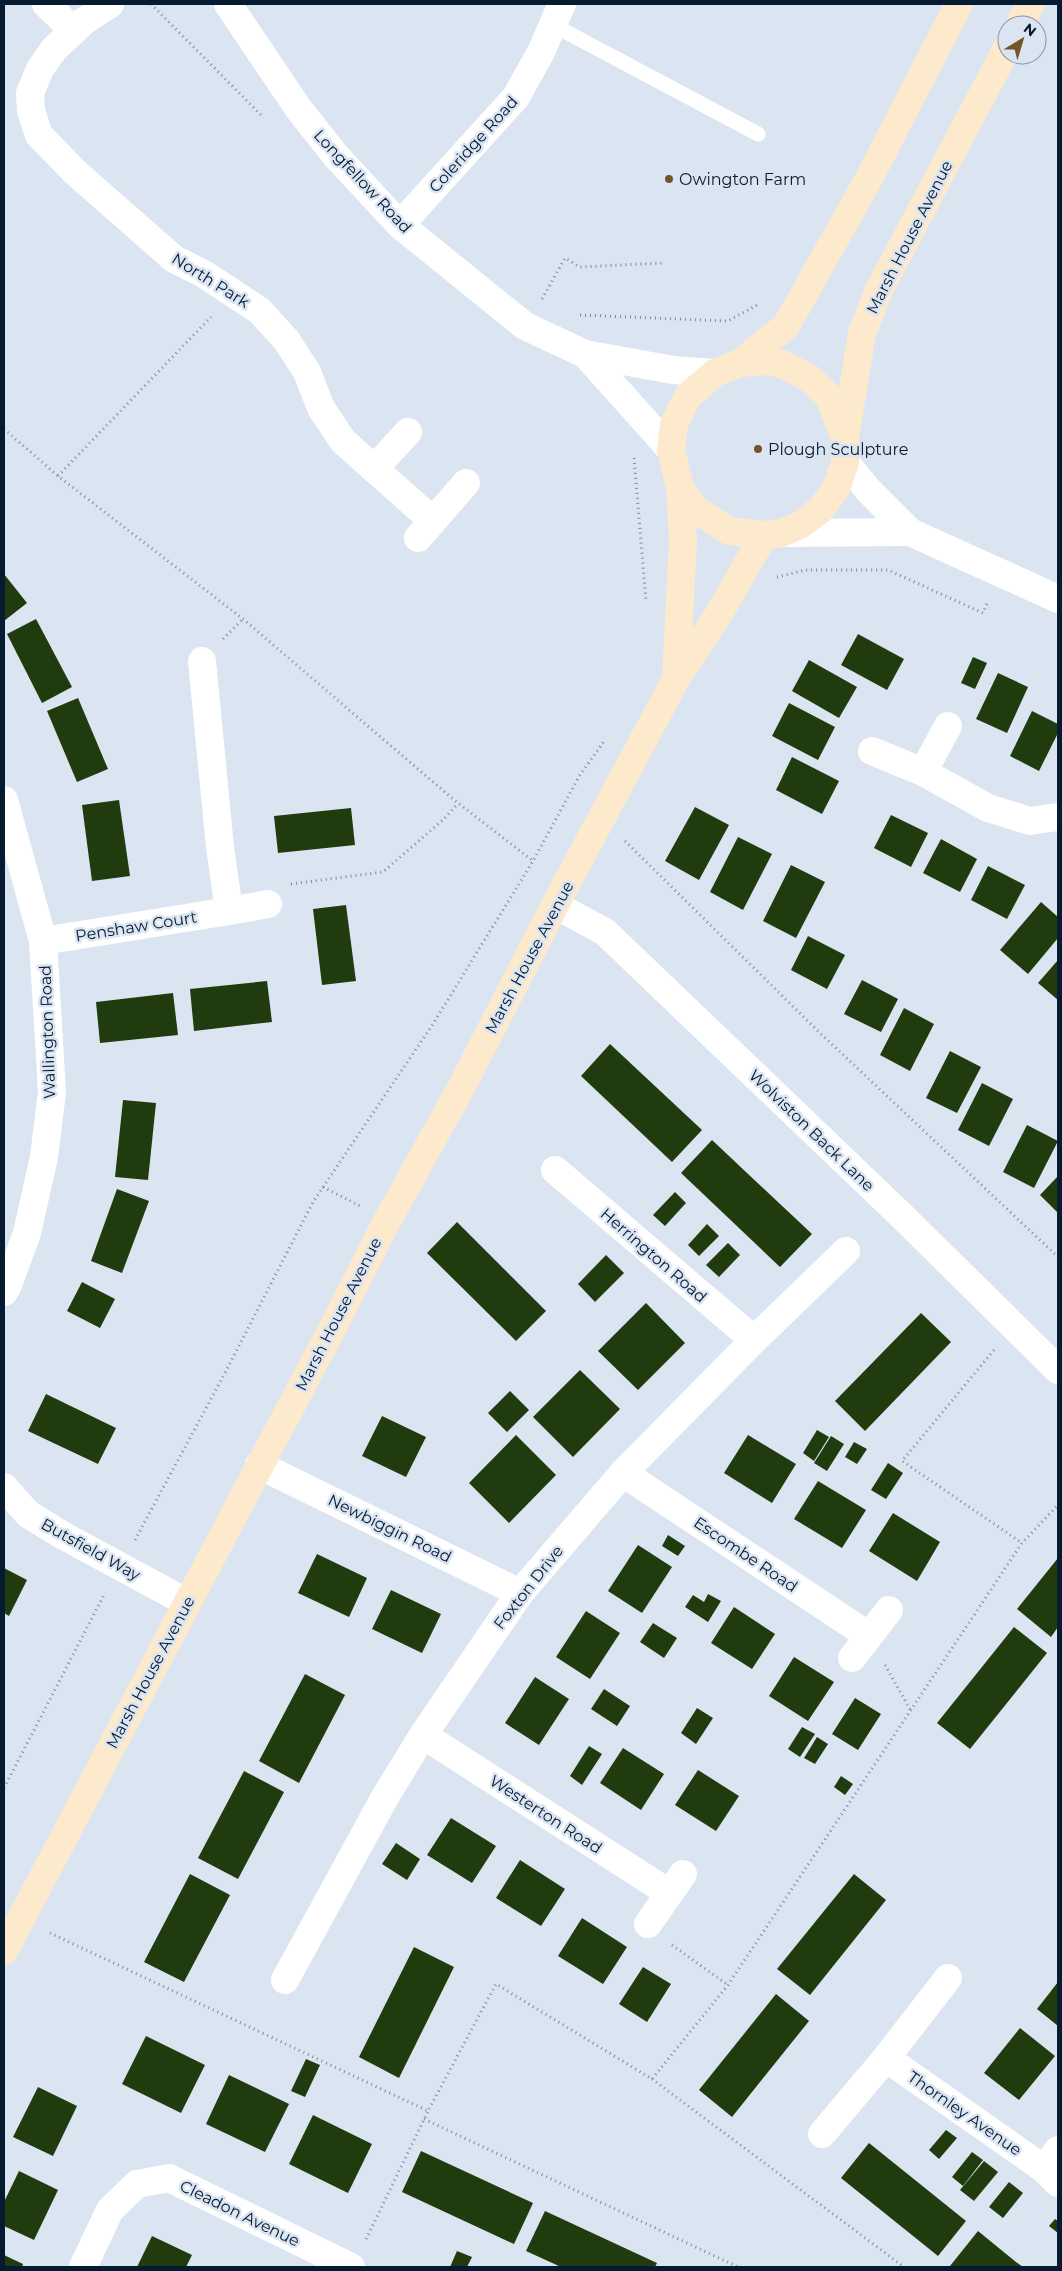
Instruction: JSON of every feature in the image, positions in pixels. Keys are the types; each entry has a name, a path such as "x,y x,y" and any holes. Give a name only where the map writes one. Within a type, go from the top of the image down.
{"street":[{"path":"46,4 74,31"},
{"name":"North Park","path":"110,4 84,21 54,49 40,69 30,93 31,111 39,135 75,172 174,259 204,274 260,310 287,341 307,372 321,408 344,441 374,469 425,529 466,483"},
{"name":"Longfellow Road","path":"228,4 298,108 336,156 400,225 525,326 585,354 673,370 715,373"},
{"name":"Marsh House Avenue","path":"676,679 683,541 680,488 671,450 674,424 688,396 715,373 740,363 786,326 867,182 959,4"},
{"name":"Coleridge Road","path":"400,225 516,97 541,52 558,15"},
{"name":"Marsh House Avenue","path":"680,488 696,510 728,531 773,534 800,525 820,510 836,489 845,450 862,334 879,290 998,65"},
{"name":"Longfellow Road","path":"585,354 671,450"},
{"name":"Marsh House Avenue","path":"740,363 767,361 782,364 809,378 830,398 845,450"},
{"path":"374,469 408,432"},
{"path":"845,450 869,491 910,532 1058,599"},
{"path":"773,534 910,532"},
{"name":"Marsh House Avenue","path":"4,1951 387,1221 462,1086 676,679 773,534"},
{"path":"202,661 220,847 229,911"},
{"path":"923,772 948,726"},
{"path":"872,751 923,772 988,808 1030,821 1058,817"},
{"name":"Wallington Road","path":"4,800 43,941 51,1102 44,1157 28,1233 4,1292"},
{"name":"Penshaw Court","path":"43,941 268,904"},
{"name":"Wolviston Back Lane","path":"555,906 605,932 1058,1370"},
{"name":"Herrington Road","path":"555,1171 754,1340"},
{"name":"Foxton Drive","path":"285,1980 385,1797 423,1735 520,1592 623,1472 754,1340 846,1251"},
{"name":"Newbiggin Road","path":"259,1465 520,1592"},
{"name":"Escombe Road","path":"623,1472 869,1636"},
{"name":"Butsfield Way","path":"4,1486 28,1514 70,1540 186,1602"},
{"path":"852,1658 889,1610"},
{"name":"Westerton Road","path":"423,1735 676,1884 648,1924"},
{"path":"822,2134 886,2058 948,1978"},
{"name":"Thornley Avenue","path":"886,2058 1054,2167"},
{"name":"Cleadon Avenue","path":"83,2267 110,2210 137,2184 169,2178 351,2267"}],"lane":[{"path":"558,15 758,134"}],"path":[{"path":"525,326 565,258 580,267 664,263"},
{"path":"58,476 234,293"},
{"path":"542,300 550,304"},
{"path":"578,314 728,321 765,301"},
{"path":"4,429 58,476 243,619 458,803 533,861"},
{"path":"634,455 647,610"},
{"path":"771,579 805,570 888,570"},
{"path":"143,1522 226,1371 313,1202 433,1024 533,861 580,775 607,736"},
{"path":"268,904 271,887 383,872 444,819 458,803"},
{"path":"599,825 629,844 821,1034 1058,1257"},
{"path":"1013,1326 902,1461 1022,1543"},
{"path":"652,2078 728,1985 1022,1543 1058,1506"},
{"path":"4,1788 95,1612"},
{"path":"869,1636 911,1711"},
{"path":"21,1920 428,2111"},
{"path":"670,1944 728,1985"},
{"path":"365,2241 428,2111 496,1984 652,2078 904,2267"},
{"path":"424,2119 738,2267"}],"building":[{"path":"4,574 27,603 4,621"},
{"path":"36,619 72,687 42,703 7,634"},
{"path":"858,634 904,659 887,690 841,665"},
{"path":"973,657 987,663 975,689 961,683"},
{"path":"809,660 857,687 839,718 792,691"},
{"path":"998,673 1028,687 1007,733 976,719"},
{"path":"78,698 108,769 77,782 47,711"},
{"path":"789,703 835,727 818,760 772,736"},
{"path":"1032,711 1058,724 1058,733 1039,771 1010,756"},
{"path":"792,757 839,781 822,814 776,790"},
{"path":"119,800 130,876 92,881 82,805"},
{"path":"695,807 729,825 699,880 665,861"},
{"path":"351,808 355,845 278,853 274,816"},
{"path":"891,815 928,833 911,867 874,848"},
{"path":"738,837 772,854 743,910 710,892"},
{"path":"941,839 977,859 960,892 923,873"},
{"path":"791,865 825,882 796,938 763,921"},
{"path":"988,866 1025,885 1007,919 971,900"},
{"path":"1041,902 1058,917 1058,938 1028,974 1000,950"},
{"path":"346,905 356,981 322,985 313,909"},
{"path":"808,936 845,955 827,989 791,970"},
{"path":"1058,960 1058,1000 1038,983"},
{"path":"862,980 898,999 881,1032 844,1014"},
{"path":"267,981 272,1022 194,1031 190,989"},
{"path":"173,993 178,1035 100,1043 96,1002"},
{"path":"904,1008 934,1024 910,1071 880,1055"},
{"path":"610,1044 702,1130 672,1162 581,1076"},
{"path":"950,1051 981,1067 957,1113 926,1098"},
{"path":"982,1083 1013,1099 989,1146 958,1130"},
{"path":"123,1100 156,1103 148,1180 115,1177"},
{"path":"1027,1125 1058,1141 1034,1188 1003,1172"},
{"path":"712,1140 812,1234 780,1267 681,1173"},
{"path":"1058,1176 1058,1213 1040,1195"},
{"path":"117,1189 149,1201 122,1273 91,1261"},
{"path":"675,1192 686,1203 665,1226 653,1215"},
{"path":"457,1222 546,1311 516,1341 427,1253"},
{"path":"707,1224 719,1236 699,1256 688,1245"},
{"path":"728,1243 740,1255 719,1277 706,1265"},
{"path":"606,1255 624,1273 595,1302 578,1284"},
{"path":"82,1282 115,1299 100,1328 67,1311"},
{"path":"646,1303 685,1343 638,1390 598,1351"},
{"path":"921,1313 951,1342 865,1431 835,1401"},
{"path":"580,1370 620,1409 573,1457 533,1417"},
{"path":"510,1391 529,1410 507,1432 488,1413"},
{"path":"46,1394 116,1428 98,1464 28,1431"},
{"path":"382,1416 426,1437 406,1477 362,1456"},
{"path":"817,1430 829,1437 814,1461 803,1453"},
{"path":"516,1435 556,1475 509,1523 469,1483"},
{"path":"748,1435 796,1464 772,1503 724,1473"},
{"path":"831,1436 844,1444 827,1471 814,1463"},
{"path":"854,1442 867,1449 857,1464 845,1457"},
{"path":"888,1463 903,1473 886,1499 871,1490"},
{"path":"818,1481 866,1510 842,1548 794,1519"},
{"path":"893,1513 940,1542 917,1581 869,1551"},
{"path":"668,1535 685,1546 678,1556 662,1546"},
{"path":"638,1545 672,1567 642,1613 608,1591"},
{"path":"317,1554 367,1578 349,1617 298,1593"},
{"path":"1058,1558 1058,1627 1051,1637 1017,1609"},
{"path":"4,1568 27,1580 9,1616 4,1613"},
{"path":"391,1590 441,1614 422,1653 372,1629"},
{"path":"708,1594 721,1601 708,1622 685,1607 693,1595 704,1602"},
{"path":"734,1607 775,1634 752,1669 711,1643"},
{"path":"586,1611 620,1633 590,1679 556,1657"},
{"path":"653,1623 677,1638 664,1658 640,1642"},
{"path":"1014,1627 1047,1653 970,1749 937,1723"},
{"path":"794,1657 834,1682 808,1721 769,1696"},
{"path":"305,1674 345,1695 299,1783 259,1761"},
{"path":"535,1677 569,1699 539,1745 505,1723"},
{"path":"604,1689 630,1706 617,1726 591,1709"},
{"path":"855,1698 881,1714 858,1750 832,1734"},
{"path":"697,1708 713,1718 696,1744 681,1733"},
{"path":"802,1727 815,1734 800,1757 788,1749"},
{"path":"817,1737 828,1744 815,1764 804,1758"},
{"path":"589,1746 602,1754 582,1785 570,1776"},
{"path":"623,1748 664,1774 641,1810 600,1783"},
{"path":"698,1770 739,1796 716,1831 675,1805"},
{"path":"244,1771 284,1792 238,1879 198,1858"},
{"path":"841,1776 853,1784 845,1795 834,1787"},
{"path":"451,1818 496,1846 472,1883 427,1855"},
{"path":"396,1843 420,1859 407,1880 382,1864"},
{"path":"520,1860 565,1889 541,1926 496,1898"},
{"path":"190,1874 230,1895 184,1982 144,1962"},
{"path":"854,1874 886,1900 810,1995 777,1969"},
{"path":"582,1918 627,1947 603,1984 558,1956"},
{"path":"414,1947 454,1967 399,2078 359,2057"},
{"path":"643,1967 671,1984 647,2022 619,2004"},
{"path":"1058,1982 1058,2026 1037,2009"},
{"path":"776,1994 809,2021 732,2117 699,2090"},
{"path":"1020,2028 1055,2056 1019,2100 984,2073"},
{"path":"146,2036 205,2065 181,2113 122,2084"},
{"path":"306,2059 320,2065 305,2097 291,2091"},
{"path":"229,2075 289,2104 265,2152 206,2124"},
{"path":"38,2087 77,2106 53,2156 13,2137"},
{"path":"313,2115 372,2144 348,2193 289,2164"},
{"path":"946,2130 957,2138 939,2159 929,2150"},
{"path":"869,2143 966,2221 938,2256 841,2178"},
{"path":"421,2151 533,2203 514,2244 402,2192"},
{"path":"972,2152 983,2160 963,2186 952,2177"},
{"path":"984,2161 998,2172 974,2201 960,2190"},
{"path":"19,2171 58,2190 34,2240 4,2226 4,2202"},
{"path":"1009,2182 1023,2193 1003,2218 989,2207"},
{"path":"545,2211 657,2263 655,2267 561,2267 526,2251"},
{"path":"1055,2219 1058,2221 1058,2233 1049,2226"},
{"path":"978,2231 1016,2262 1023,2267 950,2266"},
{"path":"152,2236 192,2255 186,2267 137,2267"},
{"path":"457,2251 472,2257 467,2267 450,2267"},
{"path":"4,2255 23,2264 22,2267 4,2267"}],"place":[{"name":"Owington Farm","path":"669,179"},
{"name":"Plough Sculpture","path":"758,449"}]}
